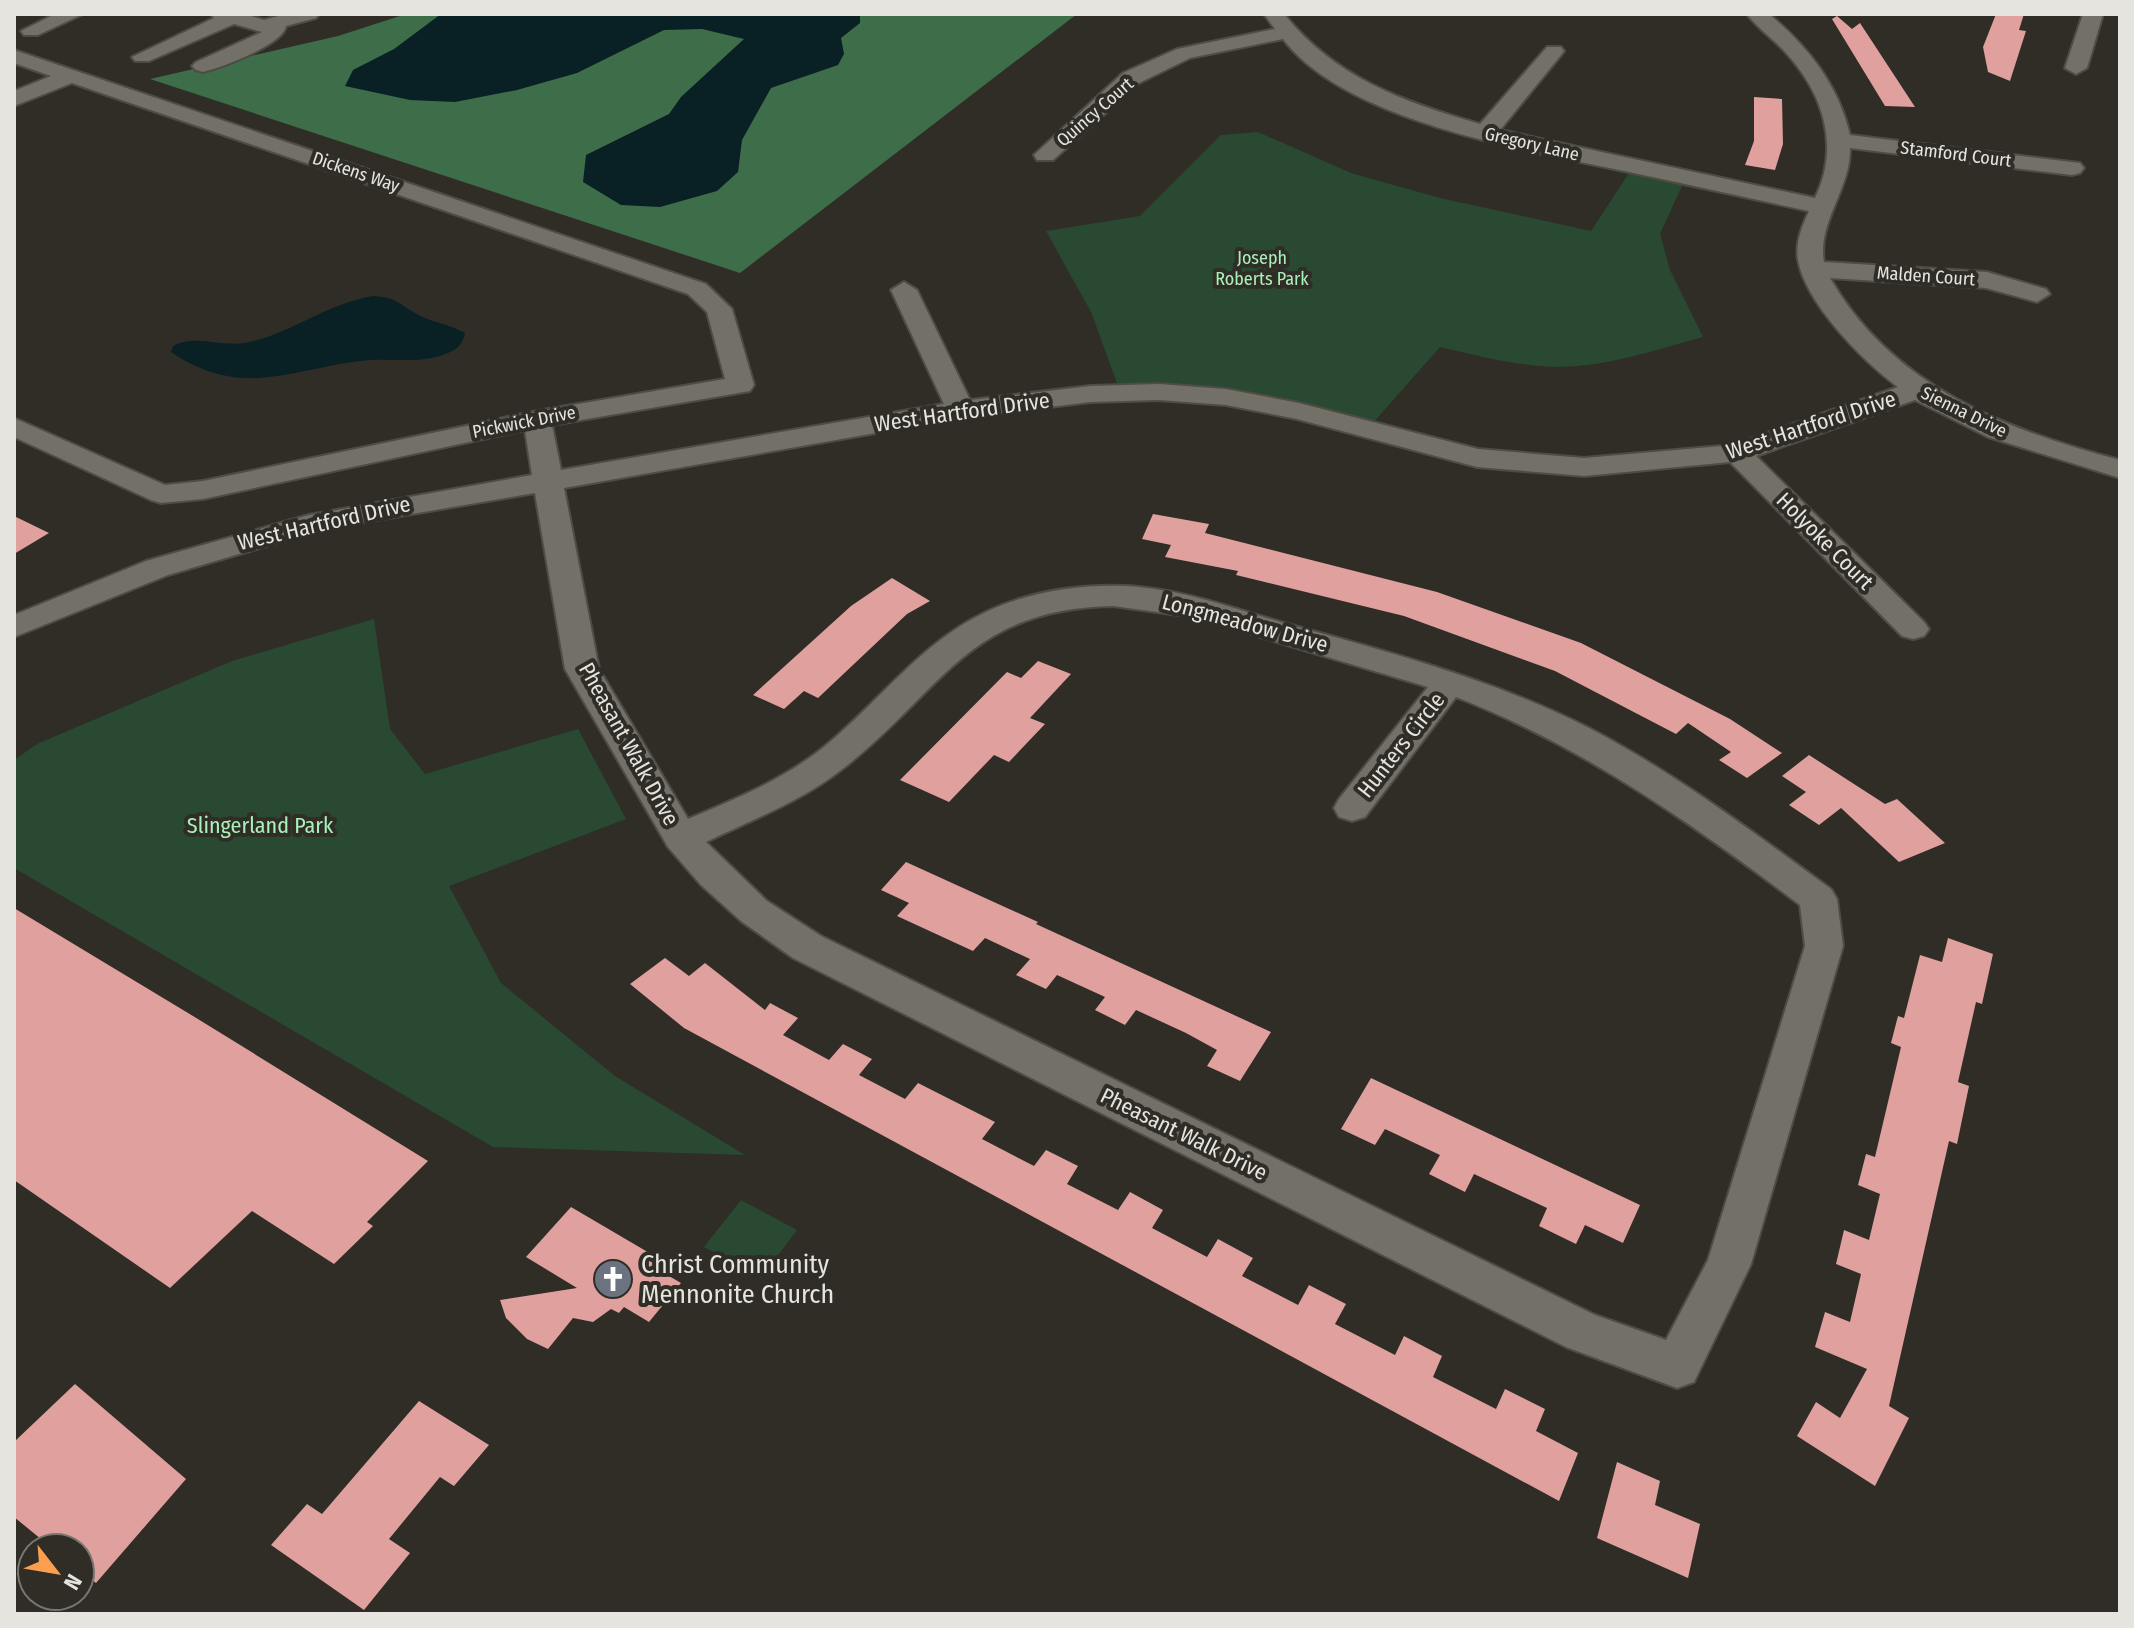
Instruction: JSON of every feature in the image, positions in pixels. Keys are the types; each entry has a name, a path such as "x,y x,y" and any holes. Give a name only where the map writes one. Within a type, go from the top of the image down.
{"street":[{"path":"31,31 73,14"},
{"path":"142,57 227,16 264,26 309,14"},
{"path":"1757,14 1790,42 1812,68 1834,109 1839,140 1833,185 1810,243 1813,269"},
{"path":"2076,68 2093,14"},
{"name":"Gregory Lane","path":"1279,23 1339,76 1397,105 1484,134 1822,207"},
{"name":"Quincy Court","path":"1045,155 1131,78 1184,53 1279,23"},
{"path":"203,66 266,39 276,31 275,24"},
{"path":"1484,134 1554,51"},
{"name":"Dickens Way","path":"14,56 697,289"},
{"path":"14,99 72,75"},
{"name":"Stamford Court","path":"1839,140 2072,168"},
{"name":"Malden Court","path":"1813,269 1987,280 2037,294"},
{"name":"Sienna Drive","path":"1813,269 1849,329 1916,390 1995,430 2120,469"},
{"name":"Pickwick Drive","path":"14,426 161,494 203,490 537,419 740,385 719,309 697,289"},
{"path":"904,290 961,410"},
{"name":"West Hartford Drive","path":"14,627 117,583 255,538 388,507 961,410 1090,394 1159,392 1226,397 1299,411 1477,458 1584,467 1737,453 1916,390"},
{"name":"Pheasant Walk Drive","path":"537,419 582,669 681,838 714,875 754,911 807,947 1582,1332 1677,1366 1734,1249 1824,946 1818,899"},
{"name":"Holyoke Court","path":"1737,453 1913,629"},
{"name":"Longmeadow Drive","path":"681,838 812,774 963,639 997,619 1056,602 1101,596 1163,600 1450,682 1497,699 1578,738 1674,793 1818,899"},
{"name":"Hunters Circle","path":"1352,808 1450,682"}],"green space":[{"path":"406,14 1077,14 740,273 150,79 338,36"},
{"name":"Joseph Roberts Park","path":"1258,132 1351,173 1440,198 1591,231 1631,170 1686,177 1660,234 1670,270 1703,337 1612,361 1556,367 1512,363 1440,347 1372,424 1251,392 1117,383 1091,312 1046,231 1140,216 1221,135"},
{"name":"Slingerland Park","path":"374,619 390,729 425,774 578,729 626,819 449,886 501,983 615,1076 745,1155 493,1147 14,868 14,760 37,744 232,661"},
{"path":"741,1200 797,1230 761,1278 704,1247"}],"water":[{"path":"441,14 860,14 860,23 841,38 844,54 838,65 771,88 742,140 738,172 717,191 660,207 621,205 583,182 586,155 669,114 681,97 744,39 702,29 664,30 577,73 517,90 455,102 410,100 345,86 353,70 394,49"},
{"path":"373,296 392,299 421,316 465,333 462,342 453,351 430,358 360,361 264,378 225,376 193,365 171,352 173,346 190,341 236,344 261,339 339,306"}],"building":[{"path":"1996,14 2024,14 2019,30 2026,31 2010,81 1988,72 1983,47"},
{"path":"1837,16 1852,29 1860,23 1915,107 1885,106 1832,19"},
{"path":"1754,97 1782,99 1783,144 1775,170 1745,165 1754,141"},
{"path":"1153,514 1209,524 1205,533 1437,592 1581,643 1730,719 1782,753 1747,778 1719,760 1731,752 1688,723 1676,734 1555,671 1404,616 1236,575 1238,571 1165,557 1171,545 1142,539"},
{"path":"14,516 49,533 14,554"},
{"path":"892,578 930,601 907,614 818,698 804,691 784,709 753,695 851,606"},
{"path":"1038,661 1071,674 1030,718 1045,724 1009,762 994,755 949,802 900,780 1007,672 1021,678"},
{"path":"1809,755 1885,804 1897,799 1945,843 1899,862 1841,808 1819,825 1789,805 1806,792 1782,776"},
{"path":"906,862 1271,1032 1240,1081 1207,1066 1217,1050 1186,1033 1136,1010 1125,1025 1095,1010 1105,997 1057,975 1046,989 1016,975 1030,959 985,938 973,951 897,916 909,903 881,890"},
{"path":"14,908 428,1161 367,1222 373,1226 334,1264 252,1211 170,1288 14,1180"},
{"path":"1948,938 1993,954 1982,1004 1976,1002 1958,1082 1969,1086 1957,1144 1949,1141 1889,1406 1909,1418 1875,1486 1797,1436 1816,1402 1840,1418 1867,1369 1815,1347 1825,1312 1850,1322 1861,1274 1836,1264 1844,1230 1869,1240 1880,1194 1858,1185 1866,1154 1875,1157 1901,1047 1891,1043 1898,1016 1904,1018 1920,955 1942,962"},
{"path":"665,958 689,976 705,963 765,1010 770,1003 798,1018 783,1035 829,1060 843,1044 872,1059 859,1075 905,1099 918,1083 995,1122 982,1139 1034,1166 1046,1150 1078,1166 1067,1184 1118,1210 1130,1192 1163,1210 1152,1228 1207,1257 1218,1239 1253,1258 1242,1276 1298,1305 1309,1285 1346,1304 1335,1324 1395,1355 1404,1336 1442,1356 1433,1377 1496,1409 1505,1389 1545,1409 1536,1431 1578,1453 1559,1501 684,1028 630,984"},
{"path":"1371,1078 1640,1205 1623,1243 1585,1225 1576,1244 1539,1226 1547,1208 1474,1174 1465,1192 1429,1174 1440,1155 1385,1129 1375,1145 1341,1129"},
{"name":"Christ Community Mennonite Church","path":"571,1207 663,1261 657,1269 681,1283 649,1322 624,1307 619,1313 611,1309 593,1322 573,1318 548,1349 527,1339 506,1318 500,1300 577,1288 526,1257"},
{"path":"75,1384 186,1479 96,1583 96,1532 32,1532 14,1517 14,1442"},
{"path":"419,1401 489,1445 454,1486 440,1477 389,1539 410,1553 364,1610 271,1545 307,1504 322,1514"},
{"path":"1617,1462 1660,1481 1655,1505 1700,1524 1688,1578 1597,1538"}],"place":[{"name":"Christ Community Mennonite Church","path":"613,1279"}]}
